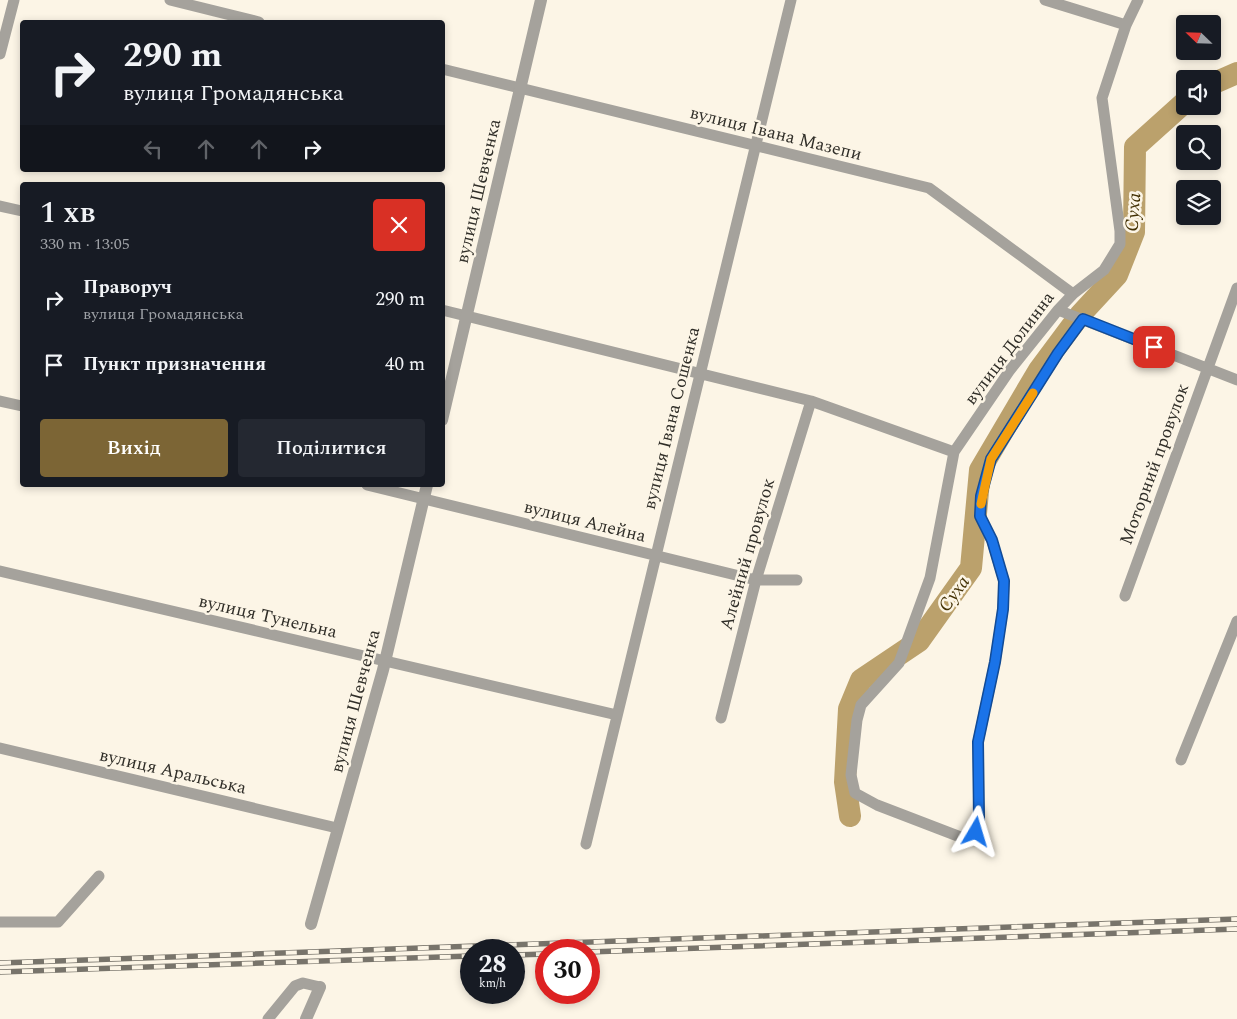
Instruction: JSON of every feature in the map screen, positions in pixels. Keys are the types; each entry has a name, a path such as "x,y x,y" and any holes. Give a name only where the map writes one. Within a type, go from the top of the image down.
{"street":[{"path":"0,54 14,0"},
{"path":"170,0 251,20"},
{"name":"вулиця Шевченка","path":"445,408 541,0"},
{"name":"вулиця Івана Сошенка","path":"586,844 791,0"},
{"path":"1045,0 1126,25"},
{"name":"вулиця Долинна","path":"1083,319 1058,353 991,459 981,496 980,516 992,540 1004,581 1003,609 995,662 978,742 979,818 976,832 970,837 963,838 877,805 855,793 851,776 857,720 861,705 899,663 930,578 954,452 1010,370 1073,294 1104,270 1120,244 1120,231 1102,98 1126,25 1138,0"},
{"name":"вулиця Івана Мазепи","path":"445,70 754,147 929,188 1073,294"},
{"path":"0,206 20,211"},
{"name":"Моторний провулок","path":"1125,596 1237,288"},
{"path":"445,311 811,401 954,452"},
{"path":"1060,312 1083,319 1237,380"},
{"path":"0,401 20,406"},
{"name":"Алейний провулок","path":"721,718 756,580 811,401"},
{"name":"вулиця Алейна","path":"376,487 756,580 797,580"},
{"name":"вулиця Шевченка","path":"311,924 385,662 427,487"},
{"name":"вулиця Тунельна","path":"0,571 385,662 617,714"},
{"path":"1181,760 1237,621"},
{"name":"вулиця Аральська","path":"0,748 337,828"},
{"path":"0,922 58,922 99,876"},
{"path":"268,1019 295,986 302,983 320,987 306,1019"}],"waterway":[{"name":"Суха","path":"1221,80 1237,73"},
{"name":"Суха","path":"850,816 845,782 849,709 861,680 919,641 971,568 980,470 1039,370 1080,315 1117,275 1134,232 1135,147 1176,110"}],"railway":[{"path":"0,963 1237,919"},
{"path":"600,952 1237,929"},
{"path":"525,955 535,954"},
{"path":"0,972 460,956"}],"slow traffic":[{"path":"981,504 981,496 991,459 1033,393"}],"route":[{"path":"976,832 979,818 978,742 995,662 997,638 1003,609 1004,581 992,540 980,516 981,496 991,459 1058,353 1083,319 1154,347"}]}
